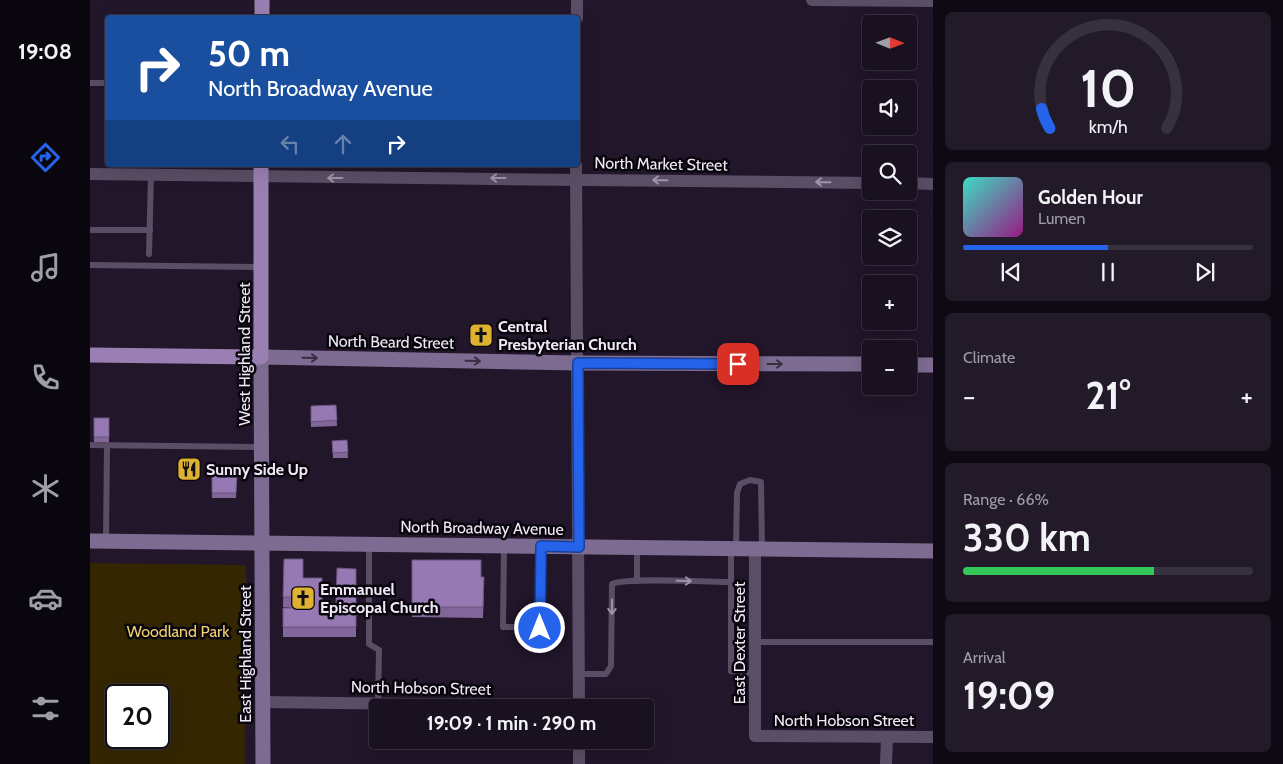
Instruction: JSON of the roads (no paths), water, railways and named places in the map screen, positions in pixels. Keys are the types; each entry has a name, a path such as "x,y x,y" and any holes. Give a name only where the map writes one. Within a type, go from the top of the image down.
{"main road":[{"path":"262,0 262,15"},
{"name":"West Highland Street","path":"261,171 261,357"},
{"name":"North Beard Street","path":"90,355 261,357"}],"street":[{"path":"577,0 577,15"},
{"path":"812,0 933,1"},
{"path":"576,167 579,699"},
{"name":"North Market Street","path":"90,174 151,175 261,171 576,179 862,183"},
{"path":"917,184 933,184"},
{"name":"North Beard Street","path":"261,357 578,363 862,364"},
{"name":"West Highland Street","path":"261,357 262,543"},
{"path":"917,365 933,365"},
{"name":"North Broadway Avenue","path":"90,541 933,551"},
{"name":"East Highland Street","path":"262,543 263,764"},
{"name":"East Dexter Street","path":"755,736 755,642 758,549"},
{"name":"North Hobson Street","path":"262,702 369,703"},
{"name":"North Hobson Street","path":"755,736 933,737"},
{"path":"886,764 887,737"},
{"path":"579,749 579,764"}],"lane":[{"path":"90,83 105,83"},
{"path":"149,254 151,175"},
{"path":"90,230 150,230"},
{"path":"90,264 261,268"},
{"path":"90,445 262,447"},
{"path":"106,541 107,445"},
{"path":"755,674 731,671 731,582 737,493 740,484 750,480 761,482 758,549"},
{"path":"369,544 368,644 379,650 378,699"},
{"path":"504,546 503,627 540,628 541,546"},
{"path":"637,548 637,580"},
{"path":"579,674 606,674 611,666 612,584 616,581 731,582"},
{"path":"755,642 933,642"}],"place":[{"name":"Central Presbyterian Church","path":"481,335"},
{"name":"Sunny Side Up","path":"189,469"},
{"name":"Emmanuel Episcopal Church","path":"303,598"}],"park label":[{"name":"Woodland Park","path":"178,631"}]}
